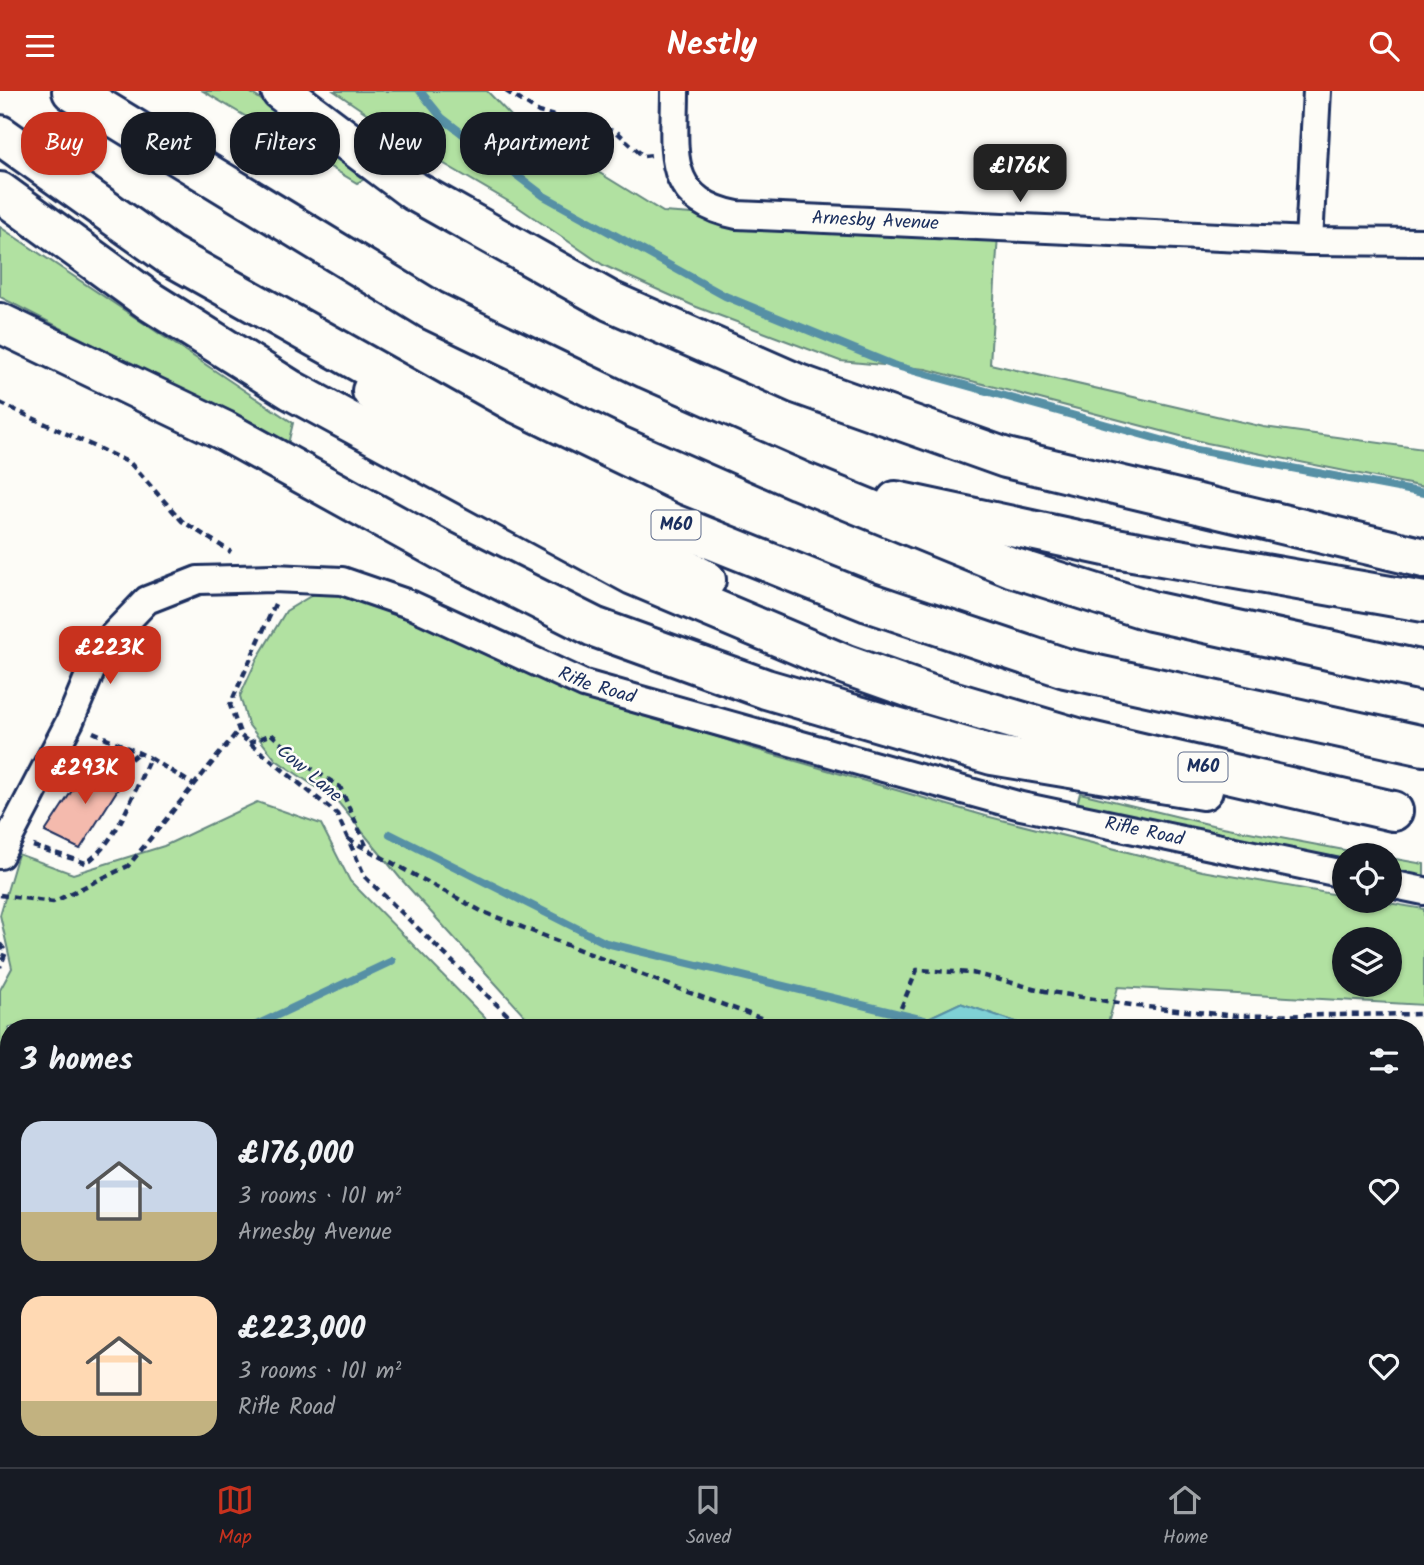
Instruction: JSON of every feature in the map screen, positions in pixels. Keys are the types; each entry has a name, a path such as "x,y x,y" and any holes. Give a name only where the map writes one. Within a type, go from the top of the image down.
{"highway":[{"path":"72,91 431,310 630,405 798,480 1011,566 1151,611 1424,671"},
{"path":"281,91 414,191 610,301 798,384 1006,458 1424,558"},
{"name":"M60","path":"0,135 169,255 495,438 673,524 869,602 1065,668 1424,746"},
{"name":"M60","path":"0,192 151,302 291,390 633,575 846,665 928,694 1015,717 1081,739 1408,813"},
{"name":"M60","path":"268,310 425,432 683,570 1015,717"},
{"name":"M60","path":"0,323 223,430 441,550 594,627 766,689 992,755 1172,786 1408,813"},
{"path":"798,480 1110,547 1424,602"}],"street":[{"name":"Arnesby Avenue","path":"675,91 674,153 680,176 695,199 712,210 737,215 1309,241 1424,242"},
{"path":"1309,241 1317,91"},
{"name":"Rifle Road","path":"5,845 70,722 100,649 147,600 198,580 273,578 342,581 412,605 584,684 876,767 1021,806 1332,871"},
{"path":"1402,886 1424,891"}],"path":[{"path":"506,91 539,112 617,132 643,156 674,153"},
{"path":"0,403 130,463 182,521 273,578 275,604 230,705 238,731 128,866 53,902 0,895"},
{"path":"70,722 150,758 194,785"},
{"name":"Cow Lane","path":"238,731 249,743 337,814 365,877 512,1019"},
{"path":"249,743 271,734 306,765 340,787 368,850"},
{"path":"112,774 138,753"},
{"path":"5,845 36,847 86,863 109,841 150,758"},
{"path":"348,839 481,911 679,989 763,1019"},
{"path":"0,944 6,952 0,967"},
{"path":"901,1008 917,970 972,973 1045,991 1137,1006 1237,1016 1424,1014"}],"green space":[{"path":"203,91 248,91 279,112 238,112"},
{"path":"334,91 487,91 507,112 460,112 460,173 446,165 446,112 365,112"},
{"path":"340,153 354,163 354,175 372,175 357,183 340,173"},
{"path":"463,175 603,175 663,212 998,234 990,364 1264,427 1424,449 1424,487 1207,443 926,369 840,361 694,306 603,265 518,207"},
{"path":"0,227 293,423 288,444 0,297"},
{"path":"319,591 363,598 586,693 751,748 986,816 1202,871 1332,894 1332,913 1402,913 1402,905 1424,909 1424,1005 1118,987 1109,1019 1007,1019 960,1003 926,1019 528,1019 400,878 338,802 276,760 248,724 240,696 257,659 286,611"},
{"path":"1080,793 1212,825 1332,848 1332,860 1076,808"},
{"path":"257,802 321,824 350,881 486,1019 0,1019 0,990 12,968 0,915 18,854 73,874 164,846"},
{"path":"1402,860 1424,864 1424,876 1402,873"}],"water":[{"path":"960,1003 1007,1019 926,1019"}],"building":[{"path":"92,760 123,781 80,849 45,832"}],"waterway":[{"path":"420,91 442,118 544,196 725,296 893,365 1197,450 1424,493"},
{"path":"390,834 606,943 920,1019"},
{"path":"269,1019 392,961"}]}
